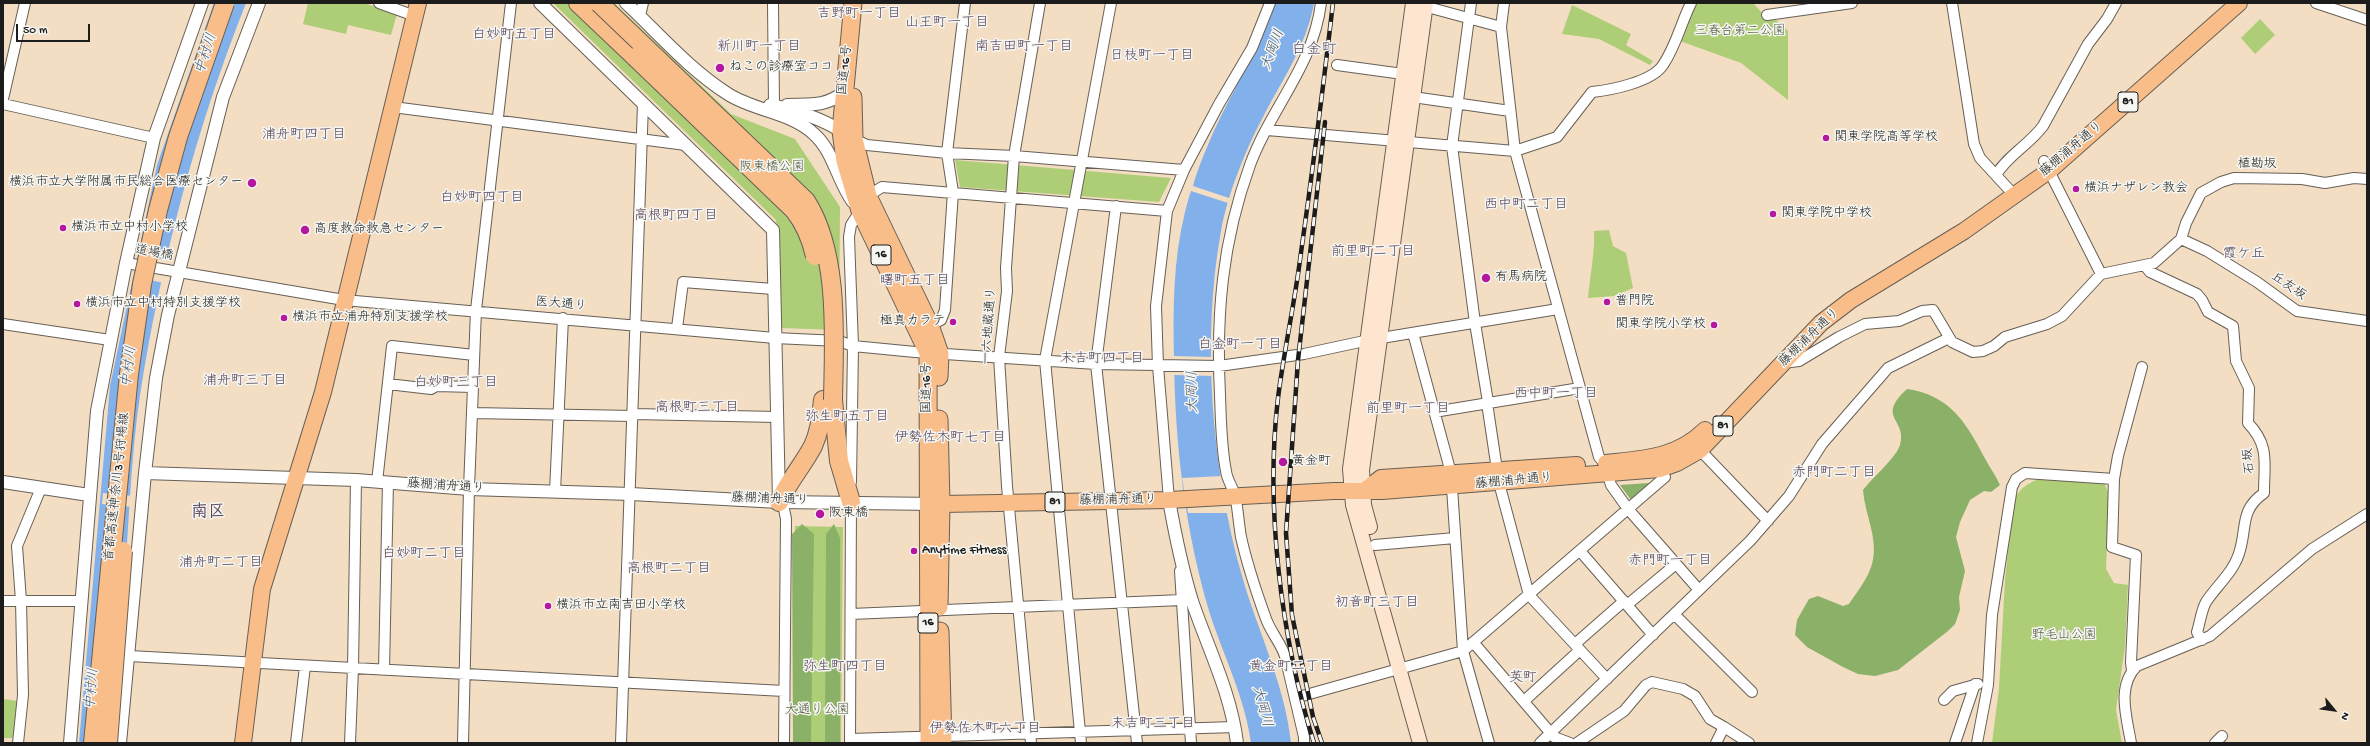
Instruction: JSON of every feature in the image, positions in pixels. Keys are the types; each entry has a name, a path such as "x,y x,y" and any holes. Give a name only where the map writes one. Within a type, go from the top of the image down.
{"highway":[{"name":"首都高速神奈川3号狩場線","path":"93,743 129,374 142,284 158,210 178,137 225,3"},
{"name":"首都高速神奈川3号狩場線","path":"108,743 131,472 148,313 175,186 204,90 236,3"},
{"path":"578,3 794,210 802,220 812,240 816,258 828,400 839,461 851,502"},
{"path":"599,3 806,201 816,218 827,258 834,320 828,400 812,446 786,486 779,502"},
{"name":"国道16号","path":"853,3 843,93 848,135 868,196 930,326 934,353 934,610 936,740"},
{"name":"国道16号","path":"863,3 845,161 860,211 934,353"}],"main road":[{"name":"藤棚浦舟通り","path":"2047,166 2223,3"},
{"name":"藤棚浦舟通り","path":"935,504 1169,500 1357,491 1381,478 1451,480 1606,469 1660,469 1676,463 1700,450 1821,323 1851,300 1964,231 2047,166 2239,3"},
{"path":"1419,4 1403,74 1400,141 1375,340 1362,470 1357,491 1404,668 1428,743"},
{"path":"1400,141 1413,97 1419,4"},
{"path":"243,743 262,589 323,392 344,300 417,9"},
{"name":"藤棚浦舟通り","path":"1606,469 1665,455 1692,442 1828,304 1843,292 1956,224 2012,193"},
{"path":"1357,491 1365,510 1375,546 1420,743"}],"street":[{"path":"3,99 25,3"},
{"path":"70,743 97,411 126,263 154,138 200,3"},
{"path":"120,743 145,473 156,378 178,272 223,97 259,3"},
{"path":"379,3 417,9"},
{"path":"463,743 469,489 476,310 511,3"},
{"path":"540,3 644,102 773,230 773,289 779,502 784,509 786,519 784,743"},
{"path":"626,3 702,75 729,94 743,101 793,120 812,132 822,142 846,192 860,211 851,225 849,237 852,346 850,741 1030,738 1080,731 1235,727"},
{"path":"640,16 643,3"},
{"path":"773,3 774,106"},
{"path":"930,326 941,320 945,310 953,192 946,153 965,3"},
{"name":"一六地蔵通り","path":"1030,738 1009,503 999,357 1007,292 1006,268 1014,156 1040,3"},
{"path":"1081,743 1060,502 1045,360 1111,3"},
{"path":"1191,743 1189,728 1187,600 1169,500 1158,366 1156,306 1168,211 1184,170 1218,104 1252,48 1270,3"},
{"path":"1304,743 1295,698 1281,645 1271,633 1252,578 1241,537 1236,497 1226,472 1216,366 1222,272 1229,232 1250,164 1307,58 1318,24 1321,3"},
{"path":"1471,3 1452,146 1475,323 1499,477 1529,595 1607,679"},
{"path":"1504,3 1501,27 1515,151 1599,457 1606,469 1611,485 1628,509 1699,590"},
{"path":"1267,130 1515,151 1557,137 1592,92 1635,83 1662,67 1691,3"},
{"path":"1767,14 1852,3"},
{"path":"1952,3 1974,144 1980,158 2012,193"},
{"path":"1996,175 2002,165 2034,137 2043,126 2088,44 2107,19 2116,3"},
{"path":"2316,3 2367,20"},
{"path":"1419,4 1501,27"},
{"path":"1337,65 1403,74"},
{"path":"774,106 824,104 843,93"},
{"path":"1413,97 1510,110"},
{"path":"743,101 774,106 829,122 848,135 867,145 946,153 1014,156 1184,170"},
{"path":"621,743 644,139 644,102"},
{"path":"3,104 154,138"},
{"path":"393,107 686,145"},
{"path":"2047,166 2101,274"},
{"name":"植勘坂","path":"2181,239 2201,193 2234,178 2302,179 2325,183 2354,178 2367,179"},
{"path":"868,196 882,187 1168,211"},
{"path":"1116,206 1096,364 1137,743"},
{"path":"1783,363 1799,361 1865,324 1899,321 1922,311 1933,310 1952,342 1973,352 1987,349 2005,337 2047,324 2062,316 2101,274 2154,263 2181,239"},
{"name":"丘友坂","path":"2181,239 2207,251 2257,282 2297,311 2367,321"},
{"name":"道場橋","path":"126,263 344,300"},
{"name":"石坂","path":"2145,266 2150,272 2197,294 2208,312 2233,326 2236,361 2249,388 2248,423 2256,431 2264,446 2264,493 2252,502 2247,512 2240,551 2233,566 2206,603 2197,632 2202,640"},
{"path":"677,328 683,282 773,289"},
{"name":"医大通り","path":"344,300 637,324 775,338 839,341 852,346 934,353 1096,364 1158,366 1216,366 1304,354 1413,333 1558,309"},
{"path":"555,492 557,415 563,318"},
{"path":"3,324 110,340"},
{"path":"1413,333 1451,480 1462,651 1490,743"},
{"path":"1540,743 1699,590 1768,521 1789,496 1822,444 1888,368 1949,338"},
{"path":"384,670 382,482 388,384 392,346 474,355"},
{"path":"2132,671 2131,662 2136,555 2112,547 2114,479 2125,425 2142,367"},
{"path":"388,384 431,389 436,386 473,387"},
{"path":"1434,412 1580,388"},
{"path":"472,413 777,417"},
{"path":"1700,450 1768,521"},
{"name":"藤棚浦舟通り","path":"145,473 296,480 356,480 469,489 630,494 779,502 935,504"},
{"path":"1977,743 1988,685 1992,615 2012,486 2016,478 2025,473 2038,473 2114,479"},
{"path":"1295,698 1462,651 1665,478"},
{"path":"350,743 353,668 356,480"},
{"path":"3,482 89,495"},
{"path":"18,743 23,695 21,601 17,546 41,488"},
{"path":"2131,743 2125,696 2126,683 2132,671 2137,666 2202,640 2253,601 2312,549 2367,514"},
{"path":"1375,546 1455,538"},
{"path":"1580,551 1653,634"},
{"path":"1524,701 1577,647 1625,603 1676,564"},
{"path":"850,614 1187,600"},
{"path":"1187,600 1227,697 1235,727 1237,743"},
{"path":"3,601 82,601"},
{"path":"1674,614 1752,692"},
{"path":"1473,642 1550,733 1554,737 1570,743"},
{"path":"129,656 784,691"},
{"path":"296,743 305,666"},
{"path":"1577,743 1624,711 1646,685 1652,682 1683,689 1695,696 1710,719 1749,743"},
{"path":"1944,700 1953,691 1975,684 1988,685"},
{"path":"1954,743 1975,684"},
{"path":"1716,743 1724,727"}],"green space":[{"path":"308,3 364,3 397,14 391,35 348,25 346,34 303,24"},
{"name":"阪東橋公園","path":"553,3 614,3 731,114 795,139 840,207 839,330 781,328 776,220"},
{"name":"三春台第二公園","path":"1696,3 1753,3 1767,18 1772,16 1788,31 1788,100 1741,63 1680,41"},
{"path":"1572,5 1631,34 1626,45 1653,61 1650,65 1599,39 1562,34"},
{"path":"2260,19 2275,35 2255,54 2241,38"},
{"path":"955,160 1171,178 1159,202 960,187"},
{"path":"1609,230 1613,246 1626,253 1633,288 1614,296 1588,298 1593,256 1594,231"},
{"path":"1907,389 1934,397 1954,411 1962,420 1976,442 2000,485 1991,492 1984,491 1970,500 1960,522 1956,537 1965,571 1959,597 1960,610 1955,624 1898,670 1875,676 1858,674 1807,647 1795,635 1797,620 1809,599 1818,596 1843,606 1849,604 1868,576 1874,548 1863,490 1898,450 1901,436 1900,429 1894,418 1894,406"},
{"name":"野毛山公園","path":"2050,474 2103,480 2109,495 2106,569 2114,583 2128,585 2125,646 2116,710 2122,743 1992,743 1999,688 2005,580 2013,504 2019,492 2023,488"},
{"path":"1649,483 1650,486 1631,500 1620,485"},
{"path":"802,524 814,534 811,743 793,743 792,534"},
{"path":"834,524 840,538 840,743 825,743 826,534"},
{"name":"大通り公園","path":"795,526 843,527 841,743 793,743"},
{"path":"3,699 18,701 15,738 3,738"}],"water":[{"name":"中村川","path":"214,3 246,3 211,99 196,147 182,196 158,295 140,395 134,446 121,617 107,743 79,743 110,386 157,165"},
{"name":"大岡川","path":"1275,3 1314,3 1299,49 1243,159 1232,189 1221,231 1215,273 1212,316 1211,360 1213,405 1223,493 1232,536 1248,597 1283,700 1291,743 1251,743 1239,694 1210,614 1201,583 1188,519 1179,455 1175,391 1174,303 1176,267 1181,230 1189,196 1200,163 1228,102 1263,36"}],"pier":[{"path":"1198,166 1193,186 1232,199 1231,204 1191,191 1184,208"},
{"path":"145,255 169,261 164,283 140,278"},
{"path":"1173,356 1213,357 1214,376 1173,375"},
{"path":"1222,476 1229,513 1188,513 1182,478"},
{"path":"103,493 133,496 132,507 102,504"}],"railway":[{"path":"1314,743 1302,702 1293,660 1279,572 1275,527 1274,440 1283,363 1298,277 1333,3"},
{"path":"1322,743 1313,717 1292,615 1286,533 1298,360 1325,122"}],"place":[{"name":"ねこの診療室ココ","path":"720,68"},
{"name":"関東学院高等学校","path":"1826,138"},
{"name":"横浜市立大学附属市民総合医療センター","path":"252,183"},
{"name":"横浜ナザレン教会","path":"2076,189"},
{"name":"関東学院中学校","path":"1773,214"},
{"name":"横浜市立中村小学校","path":"63,228"},
{"name":"高度救命救急センター","path":"305,230"},
{"name":"有馬病院","path":"1486,278"},
{"name":"普門院","path":"1607,302"},
{"name":"横浜市立中村特別支援学校","path":"77,304"},
{"name":"横浜市立浦舟特別支援学校","path":"284,318"},
{"name":"極真カラテ","path":"953,322"},
{"name":"関東学院小学校","path":"1714,325"},
{"name":"黄金町","path":"1283,462"},
{"name":"阪東橋","path":"820,514"},
{"name":"Anytime Fitness","path":"914,551"},
{"name":"横浜市立南吉田小学校","path":"548,606"}],"district":[{"name":"吉野町一丁目","path":"859,15"},
{"name":"山王町一丁目","path":"947,24"},
{"name":"白妙町五丁目","path":"514,36"},
{"name":"新川町一丁目","path":"759,48"},
{"name":"南吉田町一丁目","path":"1024,48"},
{"name":"白金町","path":"1314,51"},
{"name":"日枝町一丁目","path":"1152,57"},
{"name":"浦舟町四丁目","path":"304,136"},
{"name":"白妙町四丁目","path":"482,199"},
{"name":"西中町二丁目","path":"1526,206"},
{"name":"高根町四丁目","path":"676,217"},
{"name":"前里町二丁目","path":"1373,253"},
{"name":"霞ケ丘","path":"2244,255"},
{"name":"曙町五丁目","path":"915,282"},
{"name":"白金町一丁目","path":"1240,346"},
{"name":"末吉町四丁目","path":"1102,360"},
{"name":"浦舟町三丁目","path":"245,382"},
{"name":"白妙町三丁目","path":"456,384"},
{"name":"西中町一丁目","path":"1556,395"},
{"name":"高根町三丁目","path":"697,409"},
{"name":"前里町一丁目","path":"1408,410"},
{"name":"弥生町五丁目","path":"847,418"},
{"name":"伊勢佐木町七丁目","path":"950,439"},
{"name":"赤門町二丁目","path":"1834,474"},
{"name":"南区","path":"208,513"},
{"name":"白妙町二丁目","path":"424,555"},
{"name":"赤門町一丁目","path":"1670,562"},
{"name":"浦舟町二丁目","path":"221,564"},
{"name":"高根町二丁目","path":"669,570"},
{"name":"初音町三丁目","path":"1377,604"},
{"name":"弥生町四丁目","path":"845,668"},
{"name":"黄金町二丁目","path":"1291,668"},
{"name":"英町","path":"1523,679"},
{"name":"末吉町三丁目","path":"1153,725"},
{"name":"伊勢佐木町六丁目","path":"985,730"}]}
